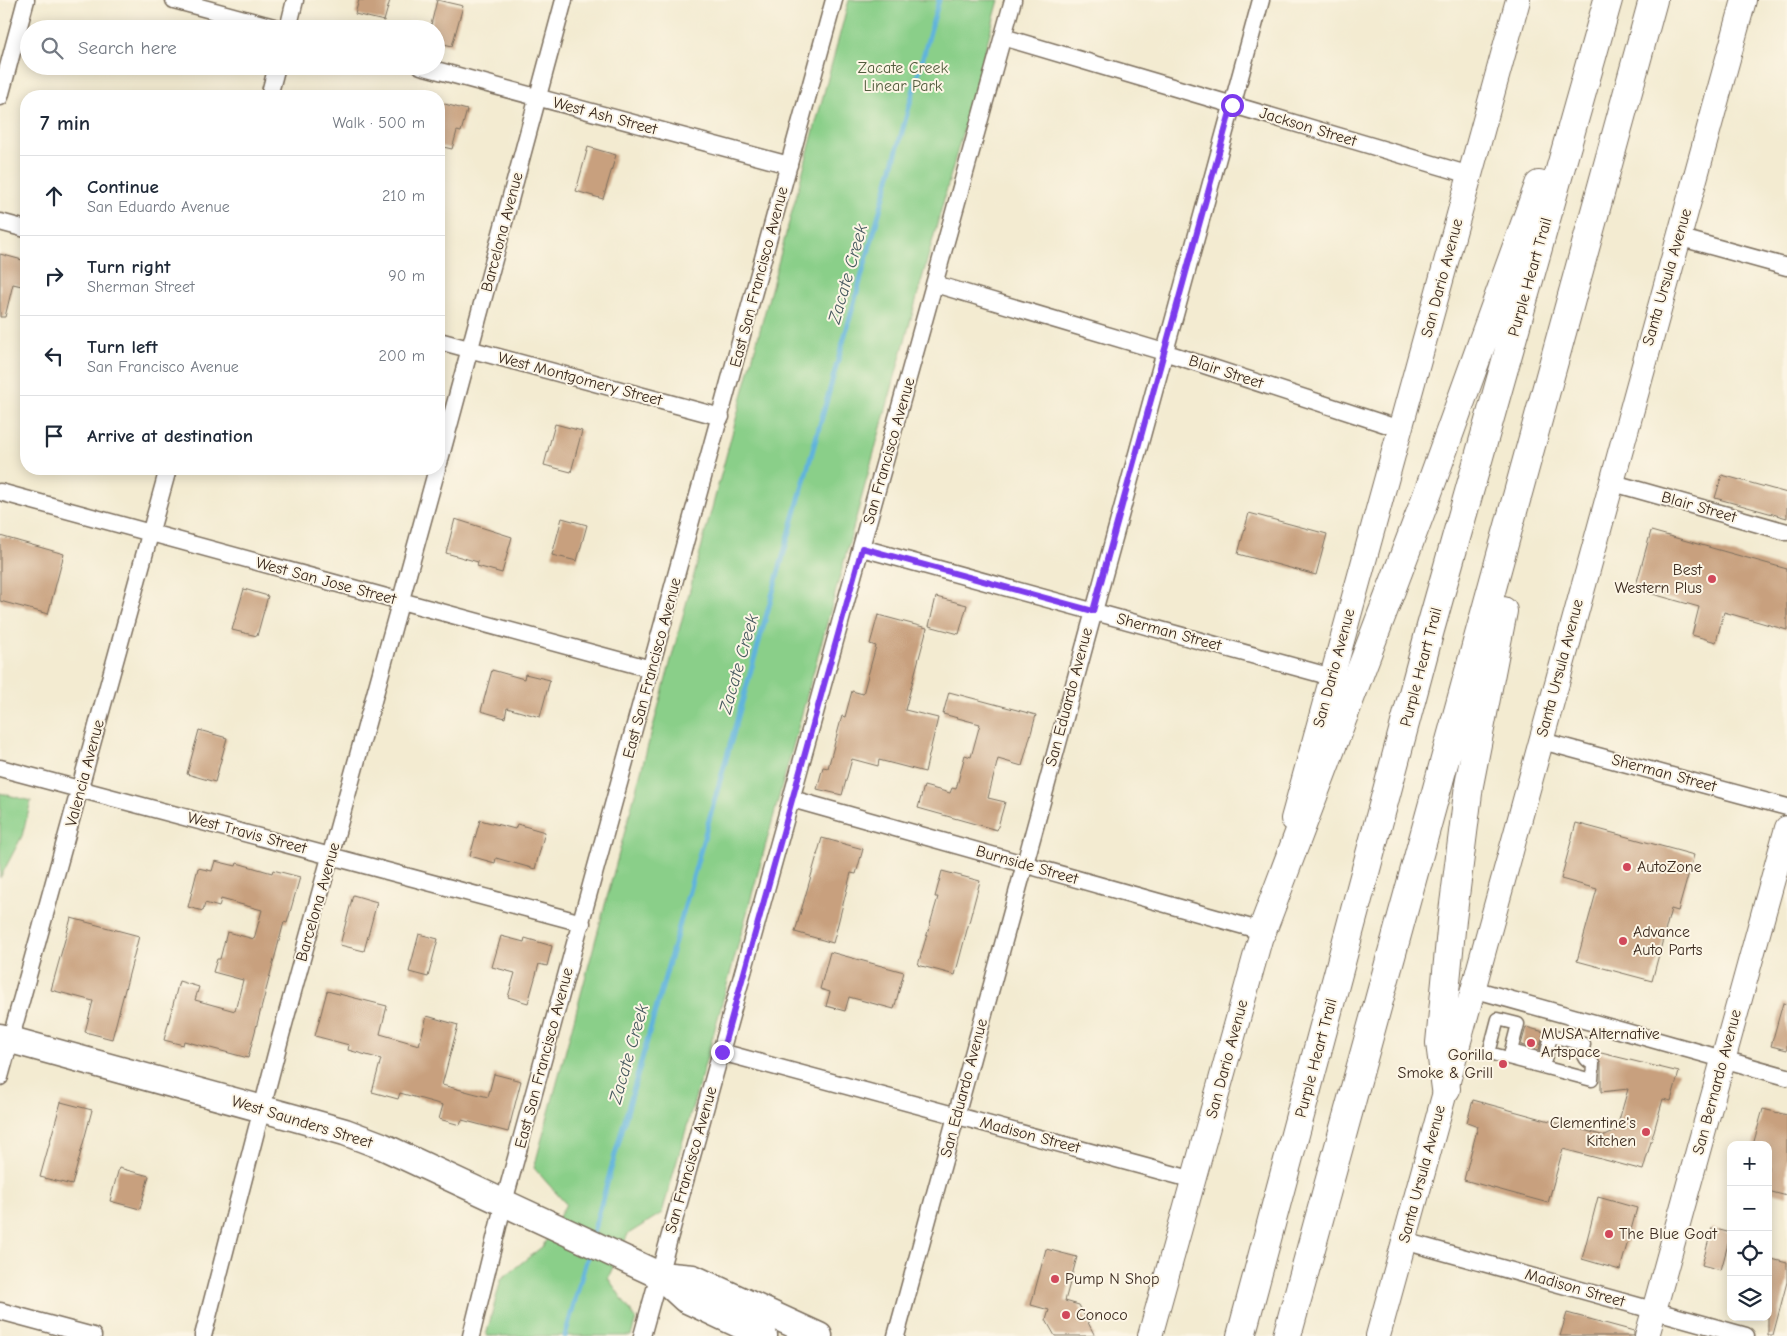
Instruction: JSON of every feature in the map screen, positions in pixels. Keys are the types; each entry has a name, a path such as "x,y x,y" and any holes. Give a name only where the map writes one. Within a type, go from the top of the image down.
{"highway":[{"path":"1262,931 1426,498 1607,0"},
{"name":"Purple Heart Trail","path":"1241,1336 1430,630 1607,0"},
{"path":"1288,1336 1653,0"},
{"path":"1446,1089 1440,1043 1452,920 1469,785 1544,399"}],"main road":[{"name":"San Dario Avenue","path":"1151,1335 1518,0"},
{"name":"Santa Ursula Avenue","path":"1378,1336 1542,740 1610,482 1744,0"},
{"name":"San Bernardo Avenue","path":"1648,1336 1787,828"},
{"name":"West Saunders Street","path":"5,1039 263,1108 345,1132 382,1146 659,1275"},
{"path":"659,1275 685,1299 764,1336"},
{"path":"659,1275 693,1278 820,1336"}],"street":[{"path":"21,20 26,0"},
{"path":"174,0 248,20"},
{"path":"290,20 295,0"},
{"name":"Barcelona Avenue","path":"445,441 564,0"},
{"name":"East San Francisco Avenue","path":"470,1336 504,1202 834,0"},
{"name":"San Francisco Avenue","path":"642,1336 1013,0"},
{"name":"San Eduardo Avenue","path":"896,1336 1261,0"},
{"path":"0,96 20,22"},
{"name":"Jackson Street","path":"1003,37 1470,175"},
{"name":"West Ash Street","path":"445,73 789,165"},
{"path":"271,90 275,75"},
{"path":"0,222 20,227"},
{"path":"1678,237 1787,267"},
{"name":"Blair Street","path":"935,284 1164,352 1400,429"},
{"name":"West Montgomery Street","path":"445,343 721,417"},
{"name":"Valencia Avenue","path":"0,1077 5,1039 81,789 166,475"},
{"name":"Barcelona Avenue","path":"203,1336 435,475"},
{"name":"Blair Street","path":"1610,482 1787,532"},
{"name":"West San Jose Street","path":"0,492 651,669"},
{"name":"Sherman Street","path":"862,548 1332,677"},
{"name":"Sherman Street","path":"1542,740 1787,807"},
{"name":"West Travis Street","path":"0,768 582,923"},
{"name":"Burnside Street","path":"792,799 1262,931"},
{"path":"1473,989 1787,1077"},
{"path":"1498,1019 1518,1024 1511,1051 1545,1060 1551,1036 1584,1044 1582,1051 1585,1058 1593,1064 1592,1080 1489,1053 1498,1019"},
{"name":"Madison Street","path":"722,1052 1194,1180"},
{"name":"Madison Street","path":"1404,1241 1746,1336"},
{"path":"0,1311 93,1336"}],"green space":[{"name":"Zacate Creek Linear Park","path":"849,0 999,0 711,1043 662,1213 628,1234 608,1278 636,1319 631,1336 486,1336 501,1279 543,1246 566,1204 534,1168"},
{"path":"0,793 31,801 22,836 0,878"}],"building":[{"path":"359,0 390,0 384,20 355,14"},
{"path":"437,0 463,6 452,46 445,44 445,20 432,20"},
{"path":"445,104 467,110 461,132 457,131 452,149 445,147"},
{"path":"588,147 616,155 603,199 576,191"},
{"path":"0,254 20,259 20,286 13,284 5,317 0,317"},
{"path":"555,424 582,431 571,472 544,465"},
{"path":"1722,475 1787,493 1787,518 1715,498"},
{"path":"1249,513 1327,534 1316,575 1238,554"},
{"path":"562,518 587,525 577,561 552,555"},
{"path":"455,519 512,537 502,573 477,566 478,562 446,553"},
{"name":"Best Western Plus","path":"1651,531 1787,569 1787,630 1724,612 1716,642 1692,635 1699,607 1635,589"},
{"path":"0,536 64,554 48,614 0,601"},
{"path":"244,589 268,596 257,636 232,630"},
{"path":"936,597 967,605 959,634 929,626"},
{"path":"878,615 927,628 905,710 938,718 925,772 879,760 878,766 852,759 842,795 817,789 823,767 828,768 842,716 845,717 852,691 863,694 876,646 870,644"},
{"path":"492,670 524,679 525,674 550,680 540,717 507,708 505,718 481,711"},
{"path":"949,692 1036,715 1022,766 998,759 988,798 1005,802 997,830 918,808 924,786 950,793 952,788 956,789 965,755 971,757 980,724 943,714"},
{"path":"199,730 227,738 215,782 187,774"},
{"path":"480,820 515,829 517,824 545,832 535,869 496,858 495,863 470,856"},
{"path":"1576,823 1694,855 1678,911 1671,909 1652,981 1577,961 1597,889 1561,879"},
{"path":"822,838 863,849 856,874 851,873 833,943 795,932"},
{"path":"215,861 236,866 237,863 272,873 273,870 300,877 287,923 284,922 248,1058 184,1041 183,1045 164,1040 179,981 199,987 195,1000 235,1011 243,980 213,972 217,959 220,959 227,932 254,939 262,910 221,899 219,907 205,903 203,911 188,907 198,868 212,871"},
{"path":"942,871 980,881 955,975 918,965 938,897 935,897"},
{"path":"353,895 377,902 364,951 340,945"},
{"path":"71,918 139,936 112,1039 85,1032 93,1001 51,990"},
{"path":"419,934 438,939 428,977 409,972"},
{"path":"501,936 524,942 525,938 552,946 547,966 539,964 528,1003 508,997 515,973 492,967"},
{"path":"830,952 904,972 894,1009 849,997 845,1011 826,1006 830,992 820,989"},
{"path":"327,991 387,1006 380,1034 419,1045 427,1016 458,1025 442,1085 488,1097 494,1074 521,1081 508,1132 462,1120 460,1125 439,1119 443,1105 400,1093 398,1099 372,1092 381,1059 348,1050 349,1045 315,1036"},
{"path":"1783,1003 1787,1004 1787,1050 1771,1046"},
{"path":"1526,1027 1544,1032 1539,1050 1521,1045"},
{"path":"1597,1052 1679,1072 1671,1101 1663,1099 1643,1170 1563,1149 1548,1203 1464,1180 1478,1126 1467,1122 1473,1100 1605,1136 1616,1131 1628,1089 1601,1092 1601,1064 1596,1056"},
{"path":"61,1102 92,1110 72,1185 40,1177"},
{"path":"1763,1109 1787,1115 1787,1196 1772,1192 1772,1141 1754,1141"},
{"path":"119,1168 149,1176 140,1209 110,1201"},
{"name":"The Blue Goat","path":"1598,1197 1637,1208 1620,1270 1582,1259"},
{"path":"1712,1228 1727,1232 1727,1248 1721,1270 1702,1265"},
{"path":"1046,1249 1077,1257 1065,1301 1079,1305 1095,1336 1055,1336 1046,1320 1049,1310 1031,1305"},
{"path":"1772,1259 1787,1263 1787,1282 1773,1335 1768,1335 1768,1321 1772,1321"},
{"path":"1567,1313 1634,1331 1634,1336 1560,1336"}],"waterway":[{"name":"Zacate Creek","path":"592,1237 939,0"},
{"name":"Zacate Creek","path":"565,1336 589,1250"}],"place":[{"name":"Best Western Plus","path":"1712,579"},
{"name":"AutoZone","path":"1627,867"},
{"name":"Advance Auto Parts","path":"1623,941"},
{"name":"MUSA Alternative Artspace","path":"1531,1043"},
{"name":"Gorilla Smoke & Grill","path":"1503,1064"},
{"name":"Clementine's Kitchen","path":"1646,1132"},
{"name":"The Blue Goat","path":"1609,1234"},
{"name":"Pump N Shop","path":"1055,1279"},
{"name":"Conoco","path":"1066,1315"}],"route":[{"path":"722,1052 862,548 1093,611 1232,105"}]}
